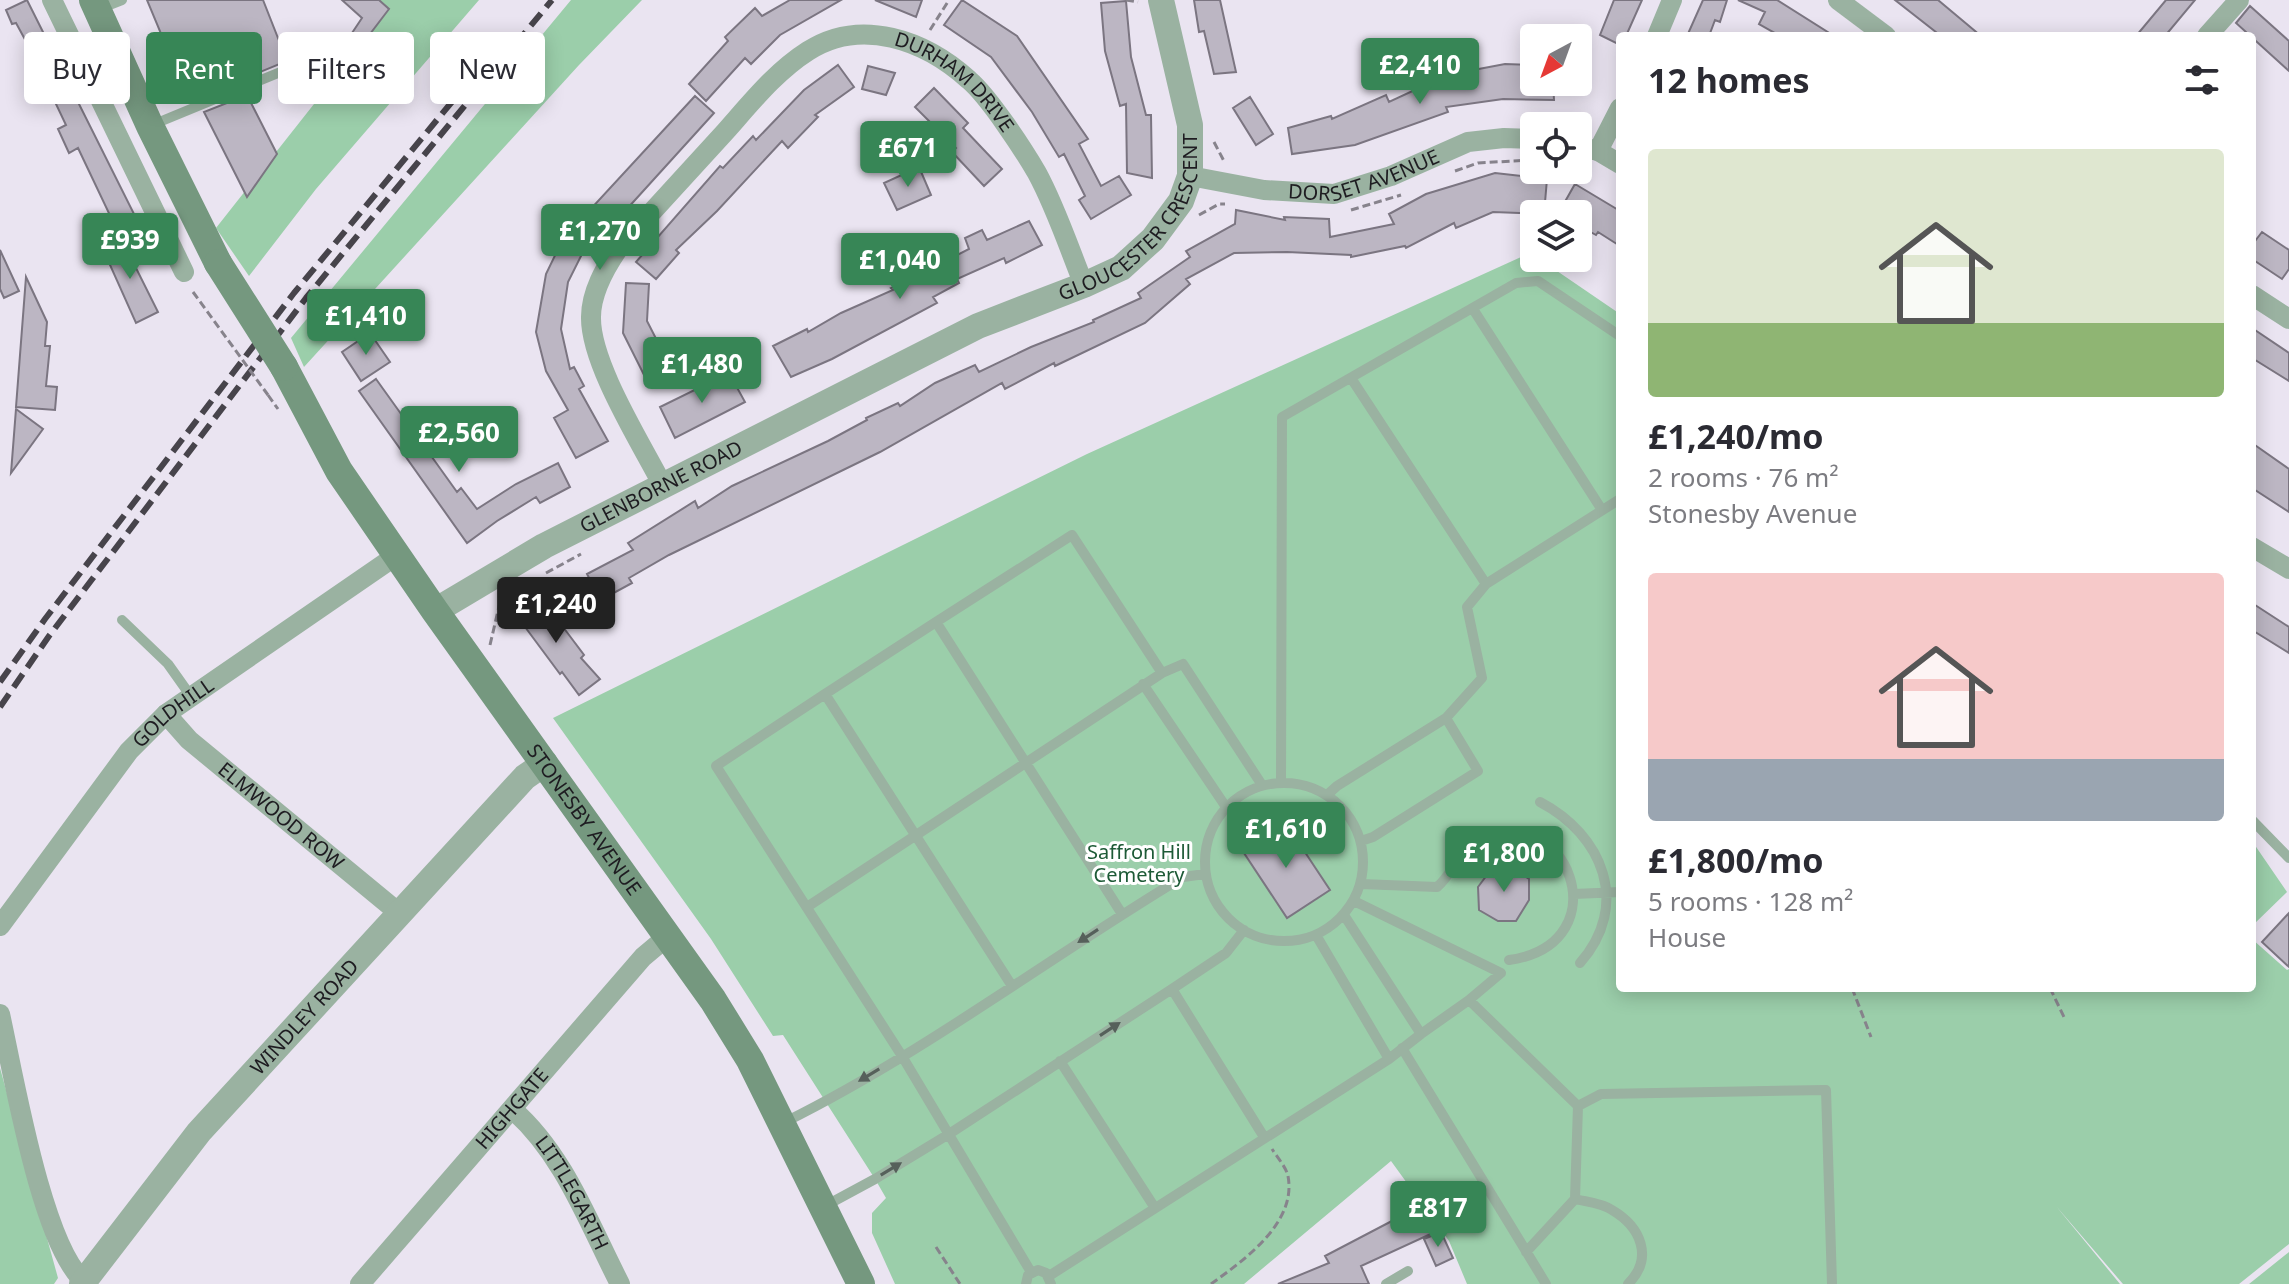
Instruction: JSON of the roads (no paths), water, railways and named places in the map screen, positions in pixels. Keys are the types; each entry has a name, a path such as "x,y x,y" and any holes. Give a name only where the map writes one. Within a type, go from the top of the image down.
{"main road":[{"name":"STONESBY AVENUE","path":"104,3 150,126 218,263 284,367 339,471 435,611 713,1000 750,1060 861,1284"}],"street":[{"path":"52,0 184,272"},
{"name":"GLOUCESTER CRESCENT","path":"978,326 1121,268 1153,239 1181,201 1190,176 1190,125 1161,0"},
{"path":"1659,32 1672,0"},
{"path":"1838,0 1881,32"},
{"path":"2211,32 2239,0"},
{"name":"DURHAM DRIVE","path":"663,486 596,353 591,316 596,290 605,268 618,249 750,104 779,74 806,52 823,43 866,34 891,37 947,62 971,82 1030,161 1047,192 1084,285"},
{"path":"1598,151 1616,116"},
{"name":"DORSET AVENUE","path":"1190,176 1264,190 1334,194 1391,176 1468,142 1520,134"},
{"path":"1592,150 1616,162"},
{"path":"2256,298 2289,319"},
{"name":"GLENBORNE ROAD","path":"435,611 544,546 978,326"},
{"path":"2256,549 2289,569"},
{"name":"GOLDHILL","path":"0,926 129,751 166,714 397,555"},
{"name":"ELMWOOD ROW","path":"166,714 189,740 399,913"},
{"name":"WINDLEY ROAD","path":"83,1282 199,1132 525,777 545,763"},
{"name":"HIGHGATE","path":"360,1284 643,957 668,936"},
{"path":"0,1014 35,1170 52,1223 73,1272 83,1282"},
{"name":"LITTLEGARTH","path":"512,1109 534,1128 551,1151 620,1284"}],"lane":[{"path":"150,126 278,73"},
{"path":"1281,783 1282,417 1516,283 1538,281 1616,333"},
{"path":"1473,309 1602,510"},
{"path":"1351,378 1486,584"},
{"path":"1327,795 1446,718 1482,678 1467,607 1486,584 1616,501"},
{"path":"1031,1272 902,1056 716,766 1072,535 1162,673"},
{"path":"122,620 168,664 190,695"},
{"path":"936,622 1122,914"},
{"path":"807,907 1143,684 1183,664 1262,785"},
{"path":"1143,684 1226,807"},
{"path":"825,694 1012,986"},
{"path":"1361,841 1373,837 1478,771 1446,718"},
{"path":"1281,783 1313,788 1336,801 1353,821 1361,841 1364,863 1361,884 1344,915 1316,935 1279,941 1261,938 1244,930 1218,906 1205,874 1205,850 1212,827 1226,807 1242,794 1262,785 1281,783"},
{"path":"1540,802 1566,817 1586,838 1600,865 1605,908 1595,944 1580,963"},
{"path":"2256,824 2289,858"},
{"path":"1361,884 1437,887 1474,842 1495,833 1517,832 1538,838 1556,851 1568,869 1574,894 1572,913 1563,933 1547,948 1529,957 1509,960"},
{"path":"781,1123 825,1102 902,1056 1183,877 1205,874"},
{"path":"1574,894 1616,892"},
{"path":"1031,1272 1038,1270 1050,1280 1155,1208 1389,1059 1501,973 1354,901"},
{"path":"1344,915 1421,1034"},
{"path":"823,1207 949,1134 1172,989 1226,953 1244,930"},
{"path":"1316,935 1389,1059"},
{"path":"1172,989 1264,1137"},
{"path":"1469,1000 1578,1106 1575,1199 1526,1252"},
{"path":"1402,1048 1546,1284"},
{"path":"1060,1061 1155,1208"},
{"path":"1578,1106 1601,1094 1826,1090 1832,1284"},
{"path":"1575,1199 1609,1207 1631,1224 1643,1249 1637,1275 1628,1284"},
{"path":"1386,1284 1408,1271"},
{"path":"1026,1284 1031,1272"}],"railway":[{"path":"0,707 49,636 306,298 552,0"},
{"path":"0,682 294,293 450,104"}],"park label":[{"name":"Saffron Hill Cemetery","path":"1139,864"}]}
